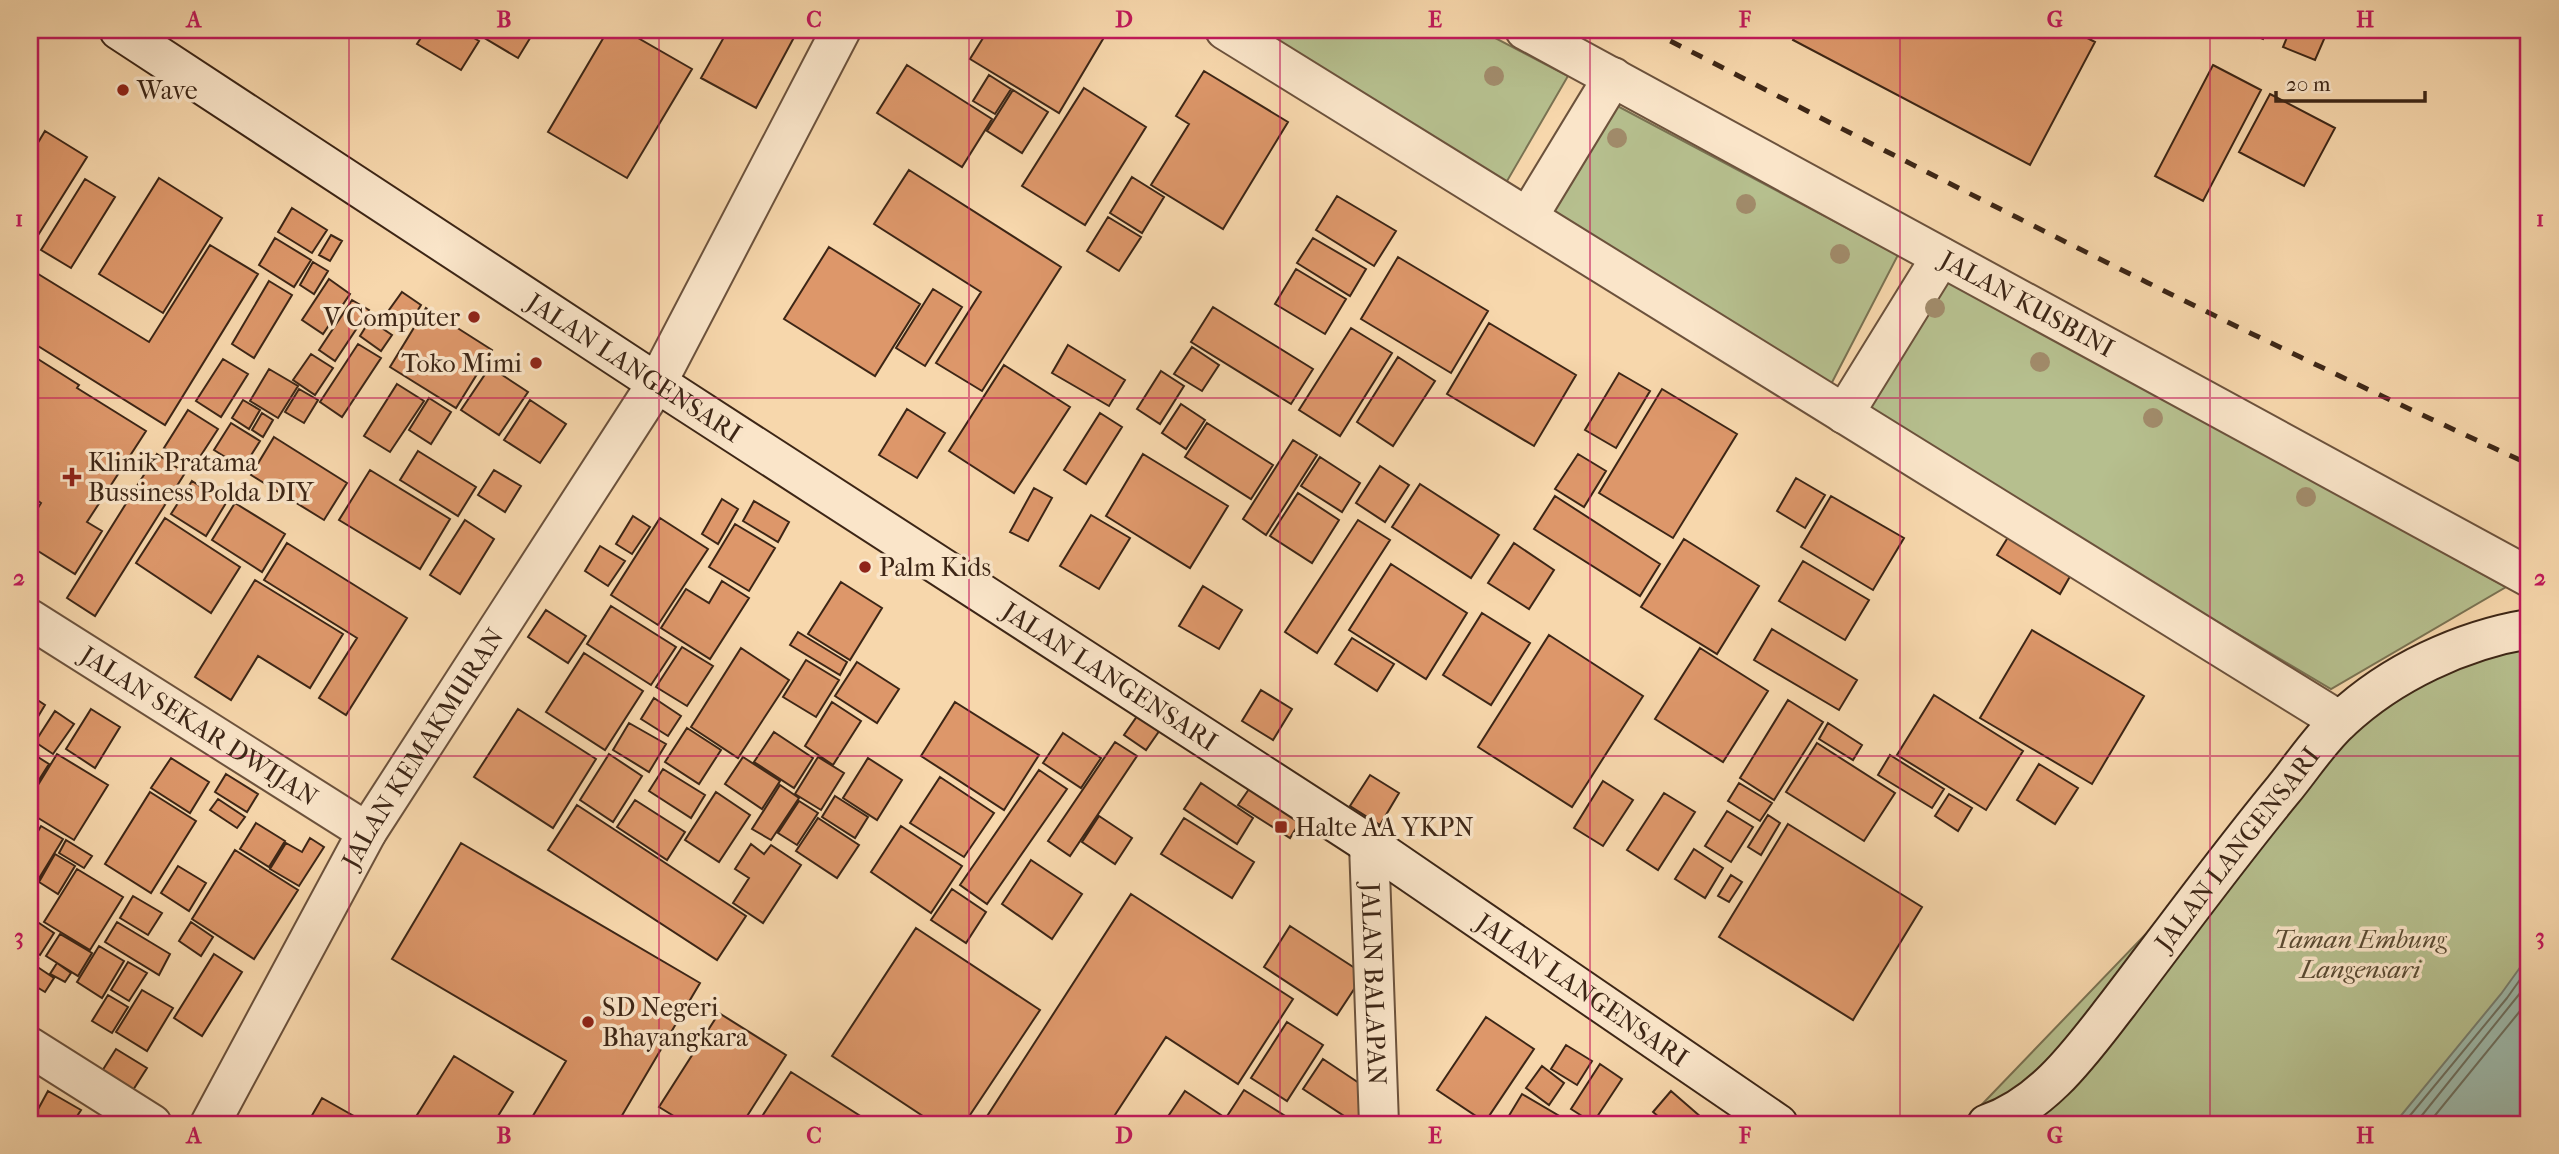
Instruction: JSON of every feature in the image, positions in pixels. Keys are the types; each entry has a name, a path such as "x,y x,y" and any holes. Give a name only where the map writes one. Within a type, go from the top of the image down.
{"street":[{"name":"JALAN LANGENSARI","path":"119,30 1368,844 1778,1124"},
{"name":"JALAN KEMAKMURAN","path":"210,1124 367,832 657,383 841,30"},
{"path":"1225,30 2340,721"},
{"name":"JALAN KUSBINI","path":"1525,30 2529,577"},
{"path":"1528,217 1613,77"},
{"path":"1844,414 1941,257"},
{"name":"JALAN SEKAR DWIJAN","path":"30,619 367,832"},
{"name":"JALAN LANGENSARI","path":"1987,1124 2032,1110 2079,1055 2228,856 2340,721 2378,690 2421,665 2466,646 2529,629"},
{"name":"JALAN BALAPAN","path":"1368,844 1379,1124"},
{"path":"30,1047 152,1124"}],"green space":[{"path":"1228,30 1480,30 1568,76 1503,188"},
{"path":"1593,93 1898,255 1827,392 1525,209"},
{"path":"1938,274 2506,587 2331,689 1864,413"},
{"name":"Taman Embung Langensari","path":"2529,640 2529,1124 1963,1124 2342,730 2484,643"}],"water":[{"path":"2529,955 2529,1124 2394,1124 2501,994"}],"building":[{"path":"426,30 460,30 479,41 461,70 417,44"},
{"path":"471,30 535,30 518,58"},
{"path":"608,30 624,30 692,69 627,178 548,132"},
{"path":"728,30 798,30 756,108 701,78"},
{"path":"988,30 1089,30 1103,39 1059,113 970,59"},
{"path":"1798,30 2072,30 2095,42 2030,165 1793,40"},
{"path":"2242,30 2267,30 2263,39"},
{"path":"2290,30 2328,30 2315,60 2283,47"},
{"path":"907,65 992,119 962,167 877,113"},
{"path":"2213,65 2261,90 2203,201 2155,176"},
{"path":"1204,71 1288,122 1223,229 1151,185 1189,124 1176,116"},
{"path":"989,75 1011,89 995,114 973,101"},
{"path":"1084,88 1146,127 1085,225 1022,186"},
{"path":"1013,90 1048,112 1022,153 987,131"},
{"path":"2270,94 2335,128 2304,186 2239,152"},
{"path":"45,131 87,157 30,248 30,156"},
{"path":"909,170 1061,267 982,391 936,363 981,292 874,224"},
{"path":"1132,177 1164,197 1142,233 1110,213"},
{"path":"159,178 222,218 163,313 99,274"},
{"path":"85,179 115,197 71,268 41,250"},
{"path":"1337,196 1396,231 1374,266 1316,230"},
{"path":"292,208 327,230 312,253 278,232"},
{"path":"1108,217 1141,237 1119,271 1087,251"},
{"path":"331,235 342,241 330,261 319,255"},
{"path":"275,238 311,260 294,287 259,265"},
{"path":"1313,238 1366,269 1350,296 1297,263"},
{"path":"210,245 258,274 165,425 30,341 30,269 149,342"},
{"path":"829,247 920,304 875,376 784,319"},
{"path":"1398,257 1488,311 1451,373 1361,319"},
{"path":"313,262 328,271 314,294 300,285"},
{"path":"1296,269 1346,299 1325,334 1275,304"},
{"path":"329,279 350,294 323,334 302,320"},
{"path":"269,281 292,295 254,358 232,344"},
{"path":"933,289 962,307 925,366 896,348"},
{"path":"402,292 421,305 405,331 384,317"},
{"path":"352,300 369,310 335,361 319,350"},
{"path":"1213,307 1313,369 1291,404 1191,342"},
{"path":"426,308 492,350 456,408 390,367"},
{"path":"370,320 392,335 381,351 360,336"},
{"path":"1489,323 1576,375 1534,446 1447,394"},
{"path":"1351,328 1392,353 1340,436 1299,410"},
{"path":"358,344 381,358 342,417 320,402"},
{"path":"1068,345 1125,380 1109,406 1052,373"},
{"path":"1192,347 1219,365 1202,391 1174,374"},
{"name":"Klinik Pratama Bussiness Polda DIY","path":"30,354 79,385 77,388 146,431 87,522 102,531 75,574 30,546 30,521 41,503 30,495"},
{"path":"311,354 333,368 315,395 293,380"},
{"path":"1398,357 1435,381 1393,446 1357,422"},
{"path":"223,359 248,374 221,417 196,401"},
{"path":"1004,365 1070,407 1014,493 949,451"},
{"path":"490,367 528,392 499,435 461,410"},
{"path":"269,369 298,386 278,418 250,401"},
{"path":"1161,371 1184,386 1160,424 1137,409"},
{"path":"1619,373 1650,391 1616,448 1585,430"},
{"path":"397,384 424,401 390,452 364,436"},
{"path":"299,389 318,400 304,423 285,412"},
{"path":"1662,389 1737,434 1673,538 1599,493"},
{"path":"429,398 451,412 431,444 409,430"},
{"path":"243,400 260,410 249,429 232,418"},
{"path":"530,400 566,424 540,463 504,440"},
{"path":"1181,404 1205,420 1186,449 1162,433"},
{"path":"907,409 945,433 917,478 879,455"},
{"path":"188,410 218,429 194,466 164,448"},
{"path":"262,413 273,420 263,437 252,430"},
{"path":"1100,413 1122,427 1086,484 1064,470"},
{"path":"231,423 260,441 243,468 214,450"},
{"path":"1207,423 1273,465 1251,499 1185,457"},
{"path":"274,437 347,483 324,520 251,475"},
{"path":"1293,440 1317,455 1266,535 1243,519"},
{"path":"418,451 476,487 458,516 400,480"},
{"path":"157,454 185,473 95,616 67,598"},
{"path":"1143,454 1228,506 1190,568 1106,516"},
{"path":"1578,454 1606,471 1584,507 1555,489"},
{"path":"1320,457 1360,483 1342,512 1301,486"},
{"path":"1380,466 1409,485 1385,522 1356,503"},
{"path":"370,470 450,519 420,569 339,520"},
{"path":"494,470 521,486 505,512 478,495"},
{"path":"1796,478 1825,495 1805,528 1777,511"},
{"path":"192,481 226,503 206,536 171,514"},
{"path":"1420,484 1499,535 1471,578 1392,527"},
{"path":"1034,488 1052,498 1028,541 1010,532"},
{"path":"1298,493 1339,520 1312,563 1270,536"},
{"path":"1555,496 1660,564 1640,596 1534,529"},
{"path":"1831,496 1904,538 1873,590 1801,547"},
{"path":"722,499 738,509 718,544 702,534"},
{"path":"754,501 789,522 778,542 743,521"},
{"path":"235,503 285,534 262,572 212,540"},
{"path":"1091,515 1130,538 1099,589 1060,566"},
{"path":"633,516 650,527 632,554 616,544"},
{"path":"165,518 240,567 211,613 136,563"},
{"path":"660,518 708,549 658,625 611,595"},
{"path":"465,520 494,539 460,594 430,575"},
{"path":"1358,520 1390,540 1317,653 1285,632"},
{"path":"735,524 775,548 749,591 709,567"},
{"path":"2015,526 2077,564 2060,594 1997,555"},
{"path":"1684,539 1759,586 1717,654 1641,607"},
{"path":"287,543 407,618 346,715 319,698 357,638 264,580"},
{"path":"1514,543 1554,570 1529,609 1488,583"},
{"path":"600,546 625,561 608,586 585,571"},
{"path":"1803,561 1869,600 1845,640 1779,601"},
{"path":"1391,564 1467,613 1426,679 1349,630"},
{"path":"255,580 343,634 310,688 258,656 231,700 195,677"},
{"path":"722,581 749,598 710,659 661,628 686,589 709,603"},
{"path":"841,582 882,608 850,660 808,634"},
{"path":"1203,586 1242,610 1219,649 1179,626"},
{"path":"611,606 676,647 651,685 587,644"},
{"path":"546,610 586,636 568,663 528,637"},
{"path":"1482,613 1530,643 1491,705 1443,675"},
{"path":"1772,629 1857,680 1839,710 1754,660"},
{"path":"2032,630 2144,696 2092,784 1980,718"},
{"path":"798,632 847,662 840,675 790,645"},
{"path":"1549,635 1643,696 1572,807 1478,747"},
{"path":"1352,638 1394,664 1377,691 1335,664"},
{"path":"682,647 713,666 687,706 656,687"},
{"path":"741,648 789,680 738,758 691,727"},
{"path":"1700,648 1768,691 1723,762 1655,719"},
{"path":"584,653 643,691 605,750 546,712"},
{"path":"806,660 839,680 816,717 783,697"},
{"path":"857,662 899,689 877,723 835,696"},
{"path":"1261,690 1292,709 1273,740 1242,721"},
{"path":"30,695 45,705 30,730"},
{"path":"1934,695 2023,751 1986,810 1897,755"},
{"path":"654,698 681,716 668,736 641,719"},
{"path":"1788,700 1823,722 1774,800 1740,778"},
{"path":"832,702 861,721 833,765 805,746"},
{"path":"955,702 1039,755 1004,810 921,756"},
{"path":"91,709 120,727 95,768 66,749"},
{"path":"518,709 596,759 553,828 474,777"},
{"path":"55,711 74,724 53,754 35,742"},
{"path":"1140,712 1162,727 1146,750 1124,735"},
{"path":"629,723 666,744 649,772 613,750"},
{"path":"1828,723 1862,745 1853,760 1819,739"},
{"path":"687,728 721,750 699,784 665,762"},
{"path":"774,732 813,758 794,788 754,762"},
{"path":"1063,733 1101,758 1081,788 1043,763"},
{"path":"1115,742 1137,756 1070,856 1048,841"},
{"path":"1817,743 1895,793 1864,841 1786,792"},
{"path":"30,752 49,764 30,794"},
{"path":"57,754 108,785 74,840 30,813 30,798"},
{"path":"609,754 642,776 613,822 580,800"},
{"path":"1890,755 1944,789 1932,808 1878,775"},
{"path":"743,757 780,781 762,809 725,784"},
{"path":"818,757 844,773 821,810 795,794"},
{"path":"171,758 209,782 190,813 151,788"},
{"path":"868,758 902,780 877,820 843,798"},
{"path":"2039,764 2078,788 2055,824 2017,800"},
{"path":"663,769 705,795 691,818 649,791"},
{"path":"1039,770 1067,789 987,904 960,885"},
{"path":"226,774 258,794 247,812 215,792"},
{"path":"1370,775 1399,793 1380,825 1350,806"},
{"path":"940,777 994,813 964,857 910,823"},
{"path":"1603,781 1633,800 1603,846 1574,828"},
{"path":"1201,783 1253,818 1237,844 1184,809"},
{"path":"1739,783 1772,803 1760,821 1728,801"},
{"path":"780,785 799,798 771,840 752,829"},
{"path":"1249,789 1300,822 1290,838 1238,805"},
{"path":"150,792 196,821 151,893 105,864"},
{"path":"716,792 750,815 719,862 685,840"},
{"path":"1664,793 1695,812 1658,870 1627,850"},
{"path":"1949,794 1972,808 1958,831 1935,816"},
{"path":"835,796 868,817 855,838 822,817"},
{"path":"218,799 245,817 237,828 210,810"},
{"path":"635,800 685,832 667,860 617,827"},
{"path":"799,801 818,813 797,845 778,833"},
{"path":"577,805 746,916 717,960 548,850"},
{"path":"1727,811 1753,827 1731,862 1705,846"},
{"path":"1768,815 1780,823 1761,855 1748,847"},
{"path":"1099,816 1132,838 1115,864 1082,842"},
{"path":"818,818 859,845 837,878 796,851"},
{"path":"1184,818 1254,862 1232,898 1161,854"},
{"path":"256,823 285,841 269,867 240,849"},
{"path":"1788,824 1922,907 1853,1020 1719,937"},
{"path":"41,826 63,839 30,893 30,845"},
{"path":"901,826 962,866 931,913 871,872"},
{"path":"310,838 324,847 299,886 270,869 286,843 302,852"},
{"path":"66,840 92,856 84,868 59,853"},
{"name":"SD Negeri Bhayangkara","path":"461,843 700,983 617,1124 528,1124 566,1061 392,959"},
{"path":"751,844 764,854 771,845 801,865 763,923 733,903 749,878 735,869"},
{"path":"1694,849 1723,868 1705,898 1675,879"},
{"path":"235,850 298,890 254,959 192,919"},
{"path":"55,854 75,866 58,894 39,882"},
{"path":"1031,860 1082,894 1052,939 1002,904"},
{"path":"178,866 206,883 189,911 161,893"},
{"path":"77,869 123,897 90,950 44,922"},
{"path":"1731,875 1742,882 1729,902 1718,896"},
{"path":"952,889 986,912 966,943 931,920"},
{"path":"1131,894 1293,999 1238,1084 1166,1037 1109,1124 982,1124"},
{"path":"133,896 162,913 148,935 120,918"},
{"path":"36,921 54,933 40,955 30,949 30,931"},
{"path":"117,922 170,954 159,975 105,942"},
{"path":"191,922 213,937 201,956 179,941"},
{"path":"1290,926 1364,974 1337,1015 1264,967"},
{"path":"916,928 1040,1010 964,1124 935,1124 832,1056"},
{"path":"60,934 92,953 78,976 46,956"},
{"path":"99,946 124,961 102,998 77,982"},
{"path":"214,954 242,972 202,1036 174,1018"},
{"path":"30,955 38,959 30,972"},
{"path":"128,962 147,973 129,1001 111,990"},
{"path":"57,963 71,973 65,982 50,974"},
{"path":"36,966 54,978 45,992 30,983"},
{"path":"142,990 173,1008 147,1051 116,1032"},
{"path":"108,995 128,1007 112,1033 92,1021"},
{"path":"719,1013 786,1055 742,1124 687,1124 659,1107"},
{"path":"1486,1017 1534,1049 1485,1122 1437,1090"},
{"path":"1287,1022 1323,1045 1287,1101 1251,1078"},
{"path":"1566,1045 1592,1061 1577,1085 1551,1069"},
{"path":"116,1049 147,1068 128,1098 97,1079"},
{"path":"454,1056 513,1092 493,1124 432,1124 417,1115"},
{"path":"1323,1059 1374,1093 1355,1123 1303,1089"},
{"path":"1600,1064 1622,1079 1593,1123 1571,1109"},
{"path":"1542,1066 1564,1083 1549,1105 1526,1088"},
{"path":"791,1072 873,1124 757,1124"},
{"path":"1244,1090 1298,1124 1222,1124"},
{"path":"48,1091 81,1110 72,1124 30,1124"},
{"path":"1185,1091 1221,1115 1215,1124 1163,1124"},
{"path":"1671,1091 1709,1124 1667,1124 1653,1112"},
{"path":"1522,1094 1573,1124 1504,1124"},
{"path":"322,1098 368,1124 307,1124"}],"railway":[{"path":"1649,30 2196,307 2529,464"}],"place":[{"name":"Wave","path":"123,90"},
{"name":"V Computer","path":"474,317"},
{"name":"Toko Mimi","path":"536,363"},
{"name":"Klinik Pratama Bussiness Polda DIY","path":"72,477"},
{"name":"Palm Kids","path":"865,567"},
{"name":"Halte AA YKPN","path":"1281,827"},
{"name":"SD Negeri Bhayangkara","path":"588,1022"}]}
